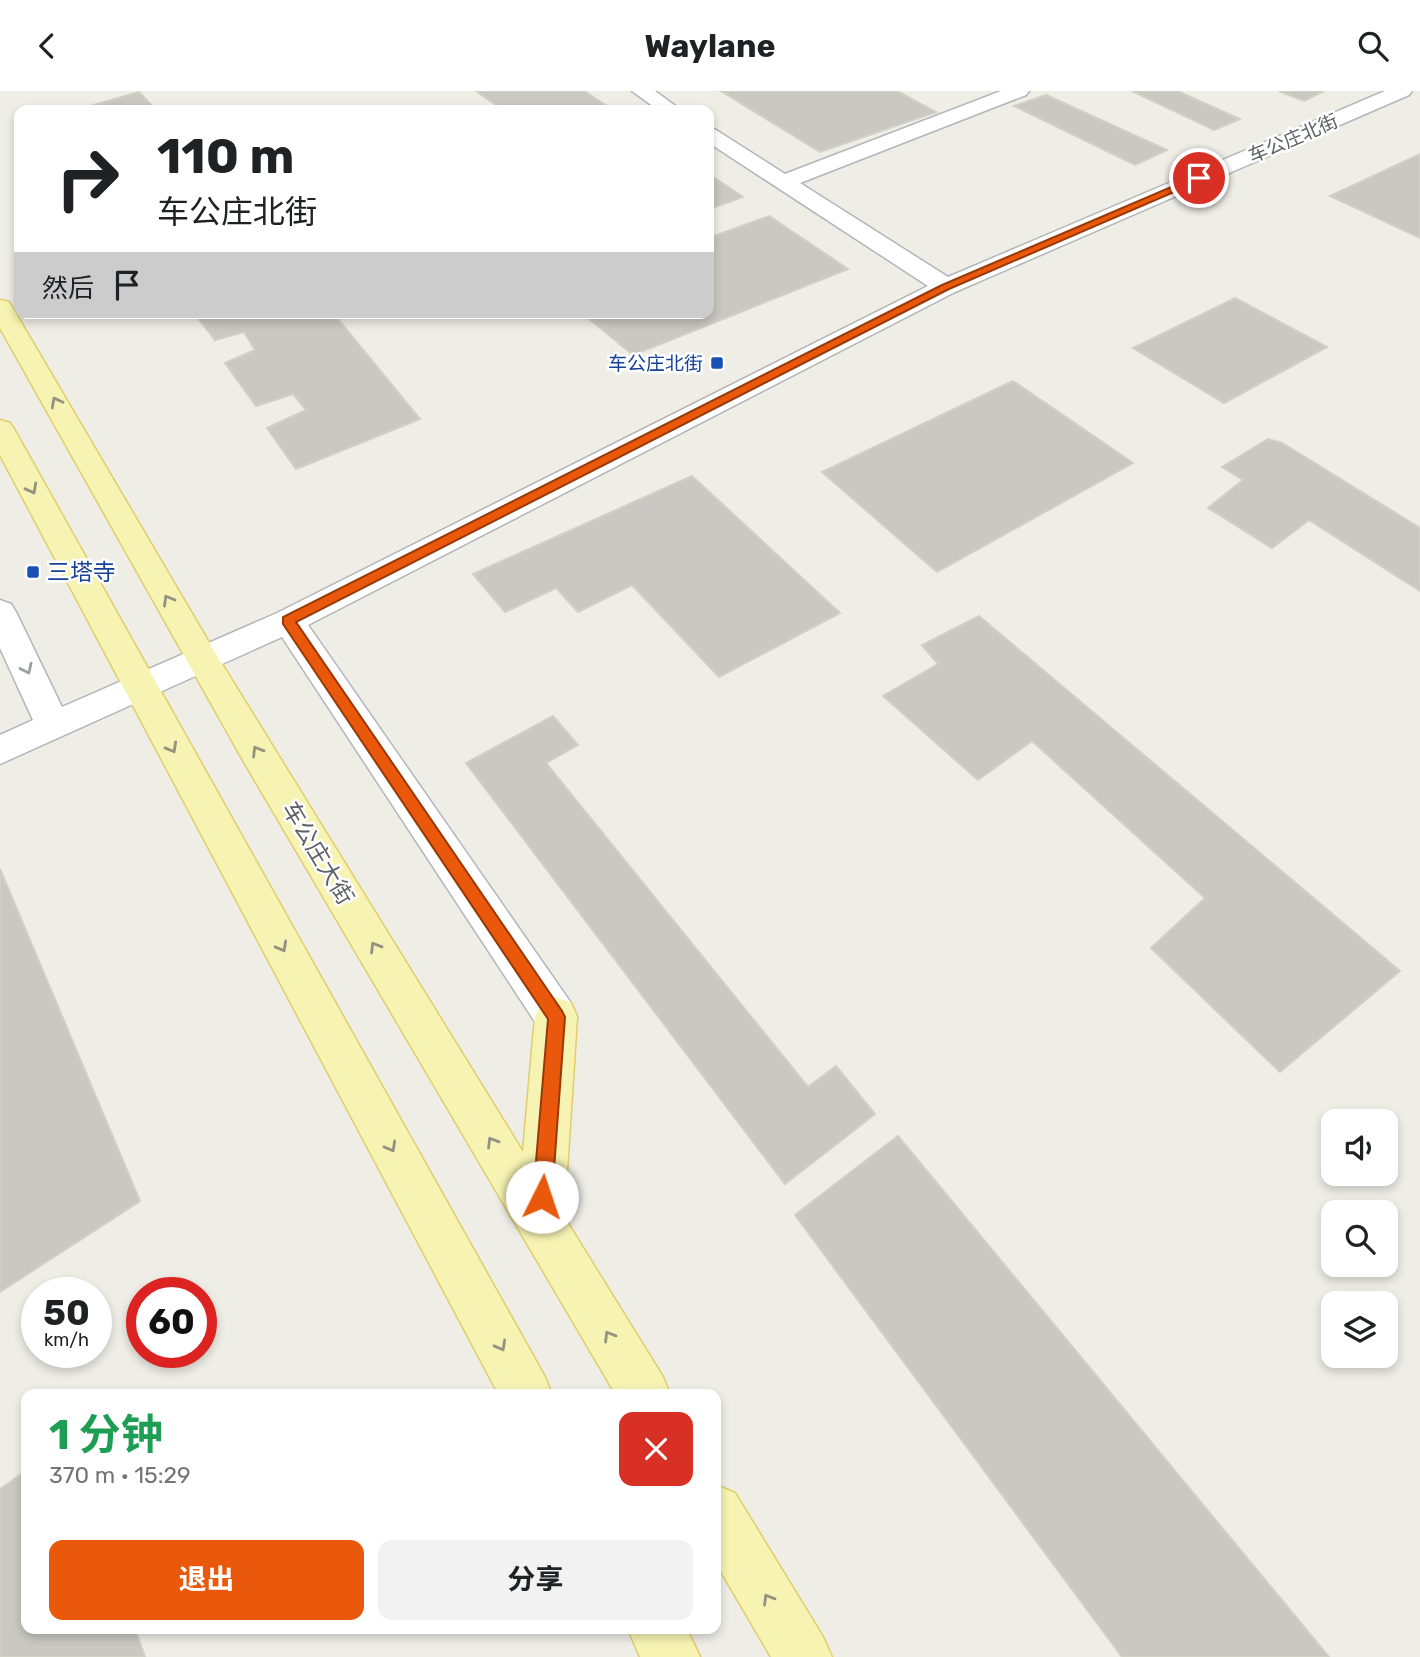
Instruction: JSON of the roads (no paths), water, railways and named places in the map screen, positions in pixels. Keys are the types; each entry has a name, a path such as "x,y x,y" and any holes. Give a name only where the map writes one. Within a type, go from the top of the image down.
{"main road":[{"name":"车公庄大街","path":"0,307 202,659 641,1389"},
{"path":"0,429 524,1389"},
{"path":"540,1222 556,1017"},
{"path":"721,1520 803,1657"},
{"path":"659,1634 671,1657"}],"street":[{"path":"642,91 663,105"},
{"path":"783,182 1019,91"},
{"name":"车公庄北街","path":"0,750 288,621 946,287 1402,91"},
{"path":"714,137 946,287"},
{"path":"0,612 53,726"},
{"path":"288,621 556,1017"}],"place":[{"name":"车公庄北街","path":"717,363"},
{"name":"三塔寺","path":"33,572"}]}
